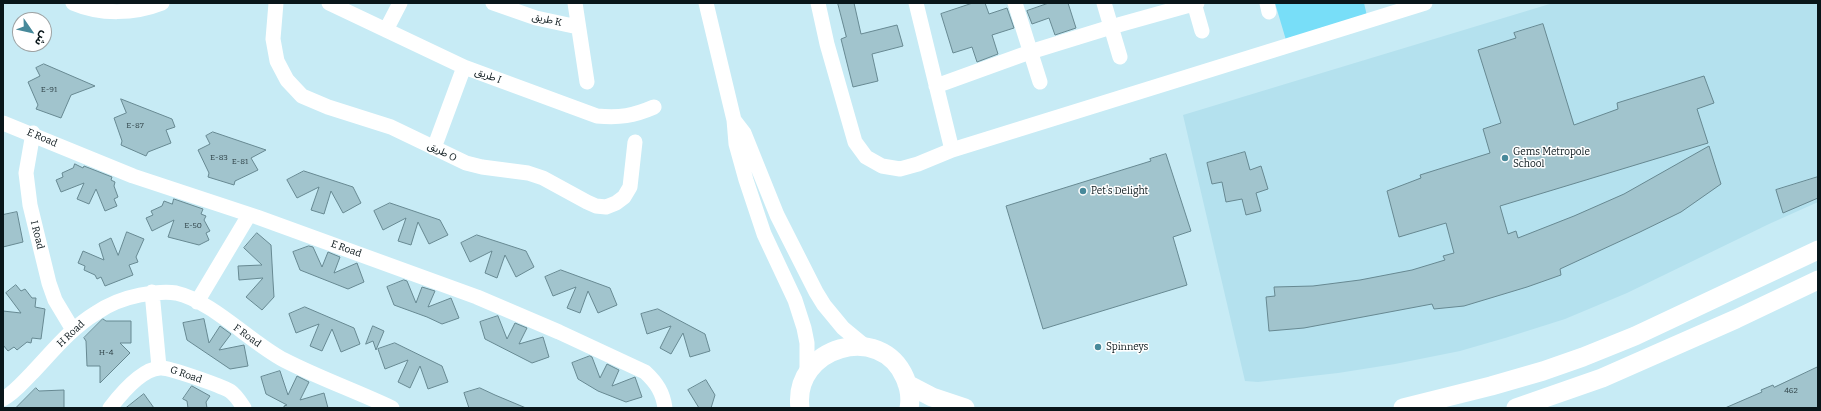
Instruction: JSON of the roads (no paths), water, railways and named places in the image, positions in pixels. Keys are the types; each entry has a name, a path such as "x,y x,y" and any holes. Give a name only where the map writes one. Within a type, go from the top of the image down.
{"street":[{"path":"73,3 100,10 124,12 152,7 162,3"},
{"name":"طريق O","path":"276,3 273,39 277,61 287,80 302,96 328,107 391,126 466,163 482,167 528,173 543,178 596,206 606,207 616,203 624,196 630,187 635,142"},
{"name":"طريق I","path":"329,3 464,68 597,116 617,118 636,115 654,107"},
{"path":"386,30 400,3"},
{"name":"طريق K","path":"493,3 536,18 578,27"},
{"name":"طريق K","path":"575,3 588,82"},
{"path":"706,3 734,120 736,144 754,207 767,241 800,314 807,343 807,372 800,392 800,408"},
{"path":"818,3 827,44 855,142 866,157 882,166 900,169 918,164 952,150 1425,3"},
{"path":"916,3 952,150"},
{"path":"1015,3 1040,82"},
{"path":"1104,3 1120,57"},
{"path":"936,86 1030,52 1111,26 1195,3 1202,31"},
{"path":"434,148 464,68"},
{"path":"734,120 744,133 777,215 816,292 838,322 866,347"},
{"name":"E Road","path":"3,123 134,176 250,215 477,297 645,372 655,382 662,394 665,408"},
{"name":"I Road","path":"32,134 26,173 30,205 49,283 58,305 73,330"},
{"path":"197,302 250,215"},
{"path":"1403,408 1438,401 1506,382 1583,357 1635,336 1818,250"},
{"path":"1516,408 1609,375 1818,280"},
{"path":"152,292 159,367"},
{"name":"H Road","path":"3,399 19,387 73,330 95,313 113,303 132,296 152,292 176,293 197,302"},
{"name":"F Road","path":"197,302 226,320 253,341 283,359 314,375 392,408"},
{"path":"807,372 830,351 851,346 866,347 881,352 890,358 897,366 907,384 909,408"},
{"name":"G Road","path":"110,408 131,384 144,374 159,367 174,370 231,392 244,408"},
{"path":"907,384 932,397 965,408"}],"place":[{"name":"Gems Metropole School","path":"1505,158"},
{"name":"Pet's Delight","path":"1083,191"},
{"name":"Spinneys","path":"1098,347"}]}
